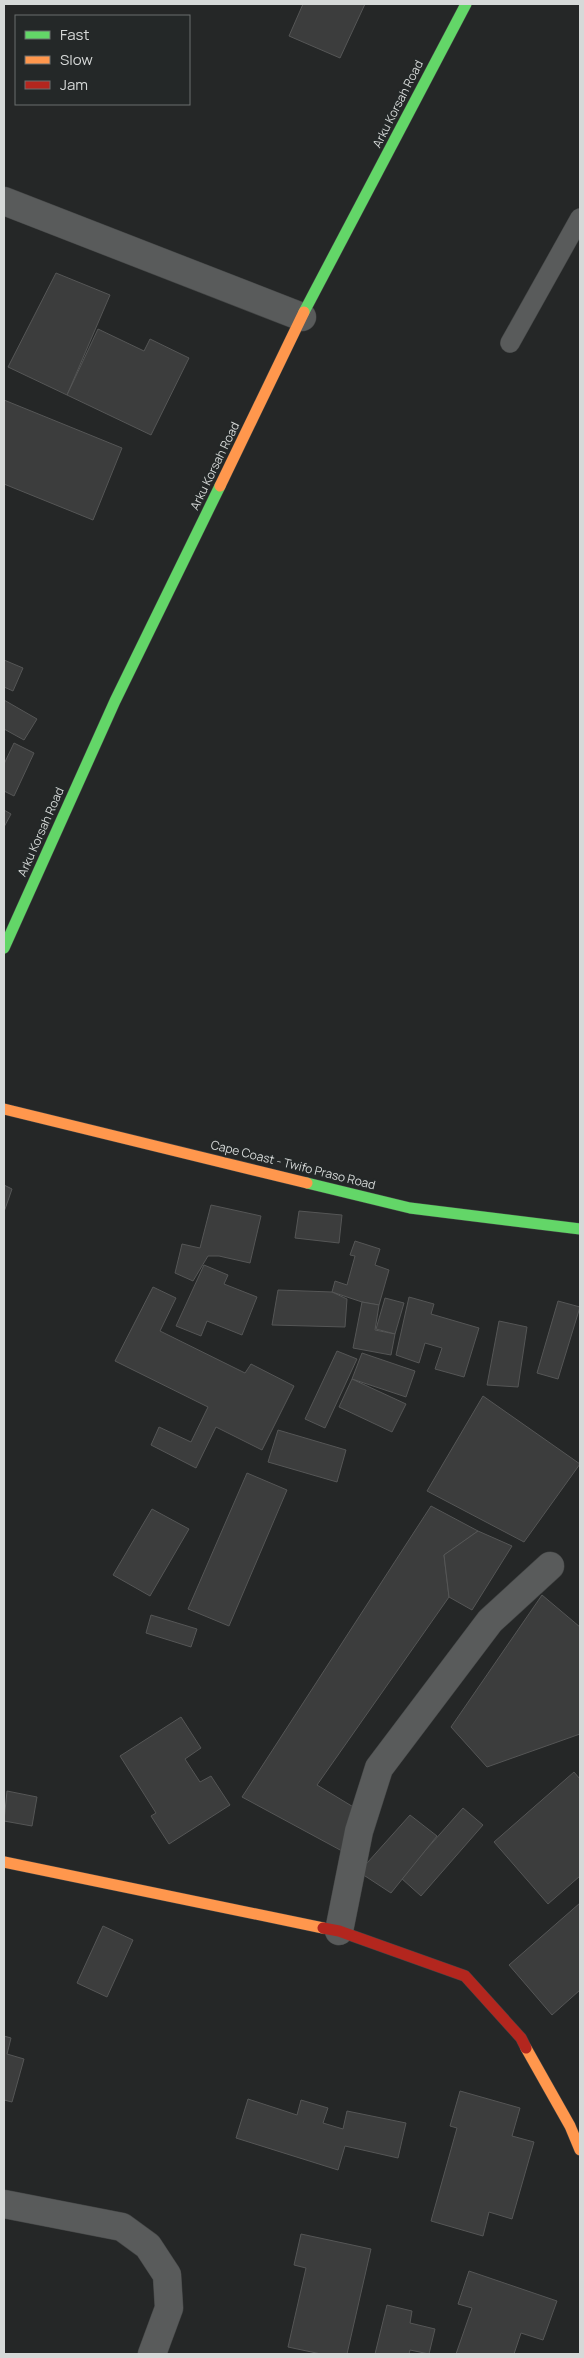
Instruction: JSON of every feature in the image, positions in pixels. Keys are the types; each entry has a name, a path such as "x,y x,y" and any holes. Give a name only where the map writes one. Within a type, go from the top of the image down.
{"street":[{"name":"Arku Korsah Road","path":"4,948 115,701 302,317 466,4"},
{"path":"4,201 302,317"},
{"name":"Cape Coast - Twifo Praso Road","path":"4,1109 410,1208 580,1229"},
{"path":"339,1931 359,1831 379,1768 490,1621 550,1566"},
{"path":"4,1862 339,1931 465,1976 521,2038 570,2126 580,2150"},
{"path":"4,2204 122,2227 148,2246 167,2275 169,2308 152,2354"}],"lane":[{"path":"510,343 580,218"}],"building":[{"path":"303,4 365,4 340,58 289,36"},
{"path":"56,273 110,295 67,395 8,367"},
{"path":"98,329 144,351 150,339 189,358 151,435 67,395"},
{"path":"4,400 122,448 93,520 4,484"},
{"path":"4,660 23,668 13,691 4,687"},
{"path":"4,700 37,719 24,740 4,729"},
{"path":"14,743 34,753 14,796 4,791 4,764"},
{"path":"4,810 11,814 4,827"},
{"path":"4,1185 12,1189 4,1212"},
{"path":"211,1205 261,1216 250,1263 219,1256 208,1256 193,1281 175,1273 182,1244 200,1248"},
{"path":"299,1211 342,1215 339,1243 295,1238"},
{"path":"355,1241 380,1249 375,1265 389,1270 379,1305 362,1302 332,1292 335,1281 347,1285 355,1256 350,1255"},
{"path":"204,1265 228,1275 224,1284 257,1297 242,1335 207,1321 201,1336 176,1326"},
{"path":"153,1287 176,1298 160,1331 245,1373 251,1364 294,1386 262,1450 216,1427 196,1468 151,1445 159,1427 191,1442 208,1407 115,1361"},
{"path":"278,1290 332,1292 347,1299 345,1327 272,1325"},
{"path":"409,1297 434,1304 431,1314 479,1328 464,1377 435,1369 442,1348 425,1343 419,1363 396,1355"},
{"path":"385,1298 404,1303 395,1334 376,1329"},
{"path":"558,1301 580,1307 558,1379 537,1373"},
{"path":"362,1302 379,1305 375,1330 395,1334 391,1355 353,1348"},
{"path":"499,1321 527,1327 518,1387 487,1385"},
{"path":"337,1351 357,1359 325,1428 305,1419"},
{"path":"362,1353 415,1371 406,1397 352,1379"},
{"path":"352,1379 406,1404 392,1432 339,1407"},
{"path":"483,1396 580,1464 524,1542 427,1491"},
{"path":"278,1430 346,1450 337,1482 268,1462"},
{"path":"247,1473 287,1490 229,1626 188,1609"},
{"path":"431,1506 478,1531 444,1555 449,1597 317,1785 360,1811 342,1851 242,1797"},
{"path":"152,1509 189,1529 150,1596 113,1575"},
{"path":"478,1531 512,1546 472,1610 449,1597 444,1555"},
{"path":"542,1595 580,1627 580,1734 487,1767 451,1727"},
{"path":"151,1615 197,1629 191,1647 146,1633"},
{"path":"181,1717 201,1748 185,1759 200,1782 211,1776 230,1805 169,1844 151,1816 156,1813 120,1756"},
{"path":"574,1772 580,1779 580,1876 548,1904 494,1842"},
{"path":"7,1791 37,1797 32,1826 4,1821"},
{"path":"463,1808 483,1825 421,1896 401,1878"},
{"path":"410,1815 437,1836 391,1893 359,1872"},
{"path":"580,1903 580,1990 552,2015 509,1965"},
{"path":"103,1926 133,1940 107,1997 77,1983"},
{"path":"4,2036 11,2038 7,2054 24,2059 12,2102 4,2100"},
{"path":"460,2091 520,2108 512,2136 534,2142 512,2219 489,2212 483,2236 431,2221 457,2128 450,2126"},
{"path":"248,2099 297,2115 301,2100 328,2108 323,2123 343,2129 347,2111 406,2123 398,2158 345,2146 338,2170 236,2138"},
{"path":"301,2234 371,2249 347,2354 321,2354 288,2347 306,2268 294,2265"},
{"path":"469,2271 557,2301 543,2340 521,2333 514,2354 456,2354 472,2308 458,2304"},
{"path":"387,2305 412,2311 410,2323 435,2329 429,2354 410,2350 409,2354 375,2354"}],"traffic: fast":[{"path":"304,312 466,4"},
{"path":"4,948 115,701 220,486"},
{"path":"307,1183 410,1208 580,1229"}],"traffic: slow":[{"path":"220,486 304,312"},
{"path":"4,1109 307,1183"},
{"path":"4,1862 323,1928"},
{"path":"526,2048 570,2126 580,2150"}],"traffic: jam":[{"path":"323,1928 339,1931 465,1976 521,2038 526,2048"}]}
